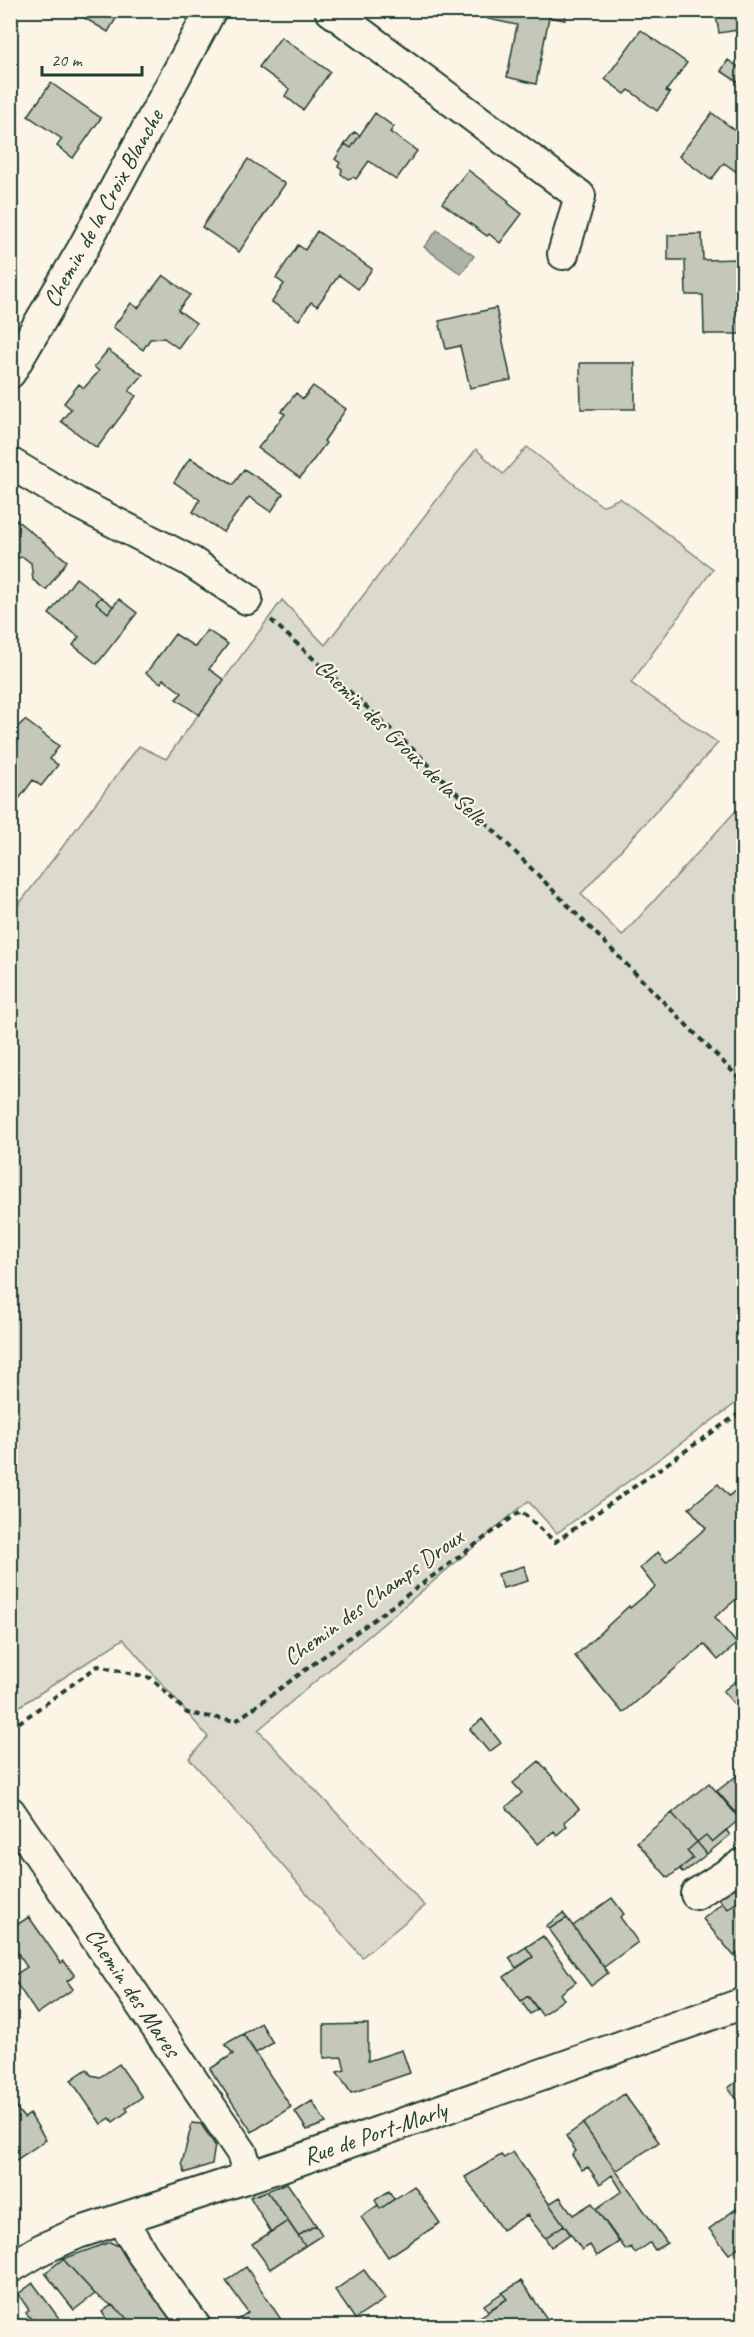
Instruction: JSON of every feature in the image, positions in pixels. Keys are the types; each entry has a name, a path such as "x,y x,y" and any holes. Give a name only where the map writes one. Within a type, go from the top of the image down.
{"street":[{"name":"Chemin de la Croix Blanche","path":"10,373 82,250 211,10"},
{"path":"330,10 580,196 563,254"},
{"path":"10,463 77,503 190,561 247,598"},
{"name":"Chemin des Mares","path":"10,1812 242,2153 249,2175"},
{"path":"696,1894 744,1863"},
{"name":"Rue de Port-Marly","path":"10,2268 65,2238 249,2175 282,2166 744,2003"},
{"path":"122,2220 143,2255 195,2326"}],"path":[{"name":"Chemin des Groux de la Selle","path":"247,598 418,753 744,1083"},
{"name":"Chemin des Champs Droux","path":"10,1729 98,1666 151,1678 187,1713 236,1721 521,1511 555,1542 744,1410"}],"shaded area":[{"path":"437,230 474,256 461,274 424,247"},
{"path":"527,447 602,506 620,498 713,569 631,683 718,743 581,894 622,936 743,803 743,1398 557,1533 528,1501 258,1730 425,1906 362,1957 189,1758 208,1737 123,1639 14,1710 11,1702 10,916 139,746 166,759 282,600 325,645 476,449 503,474"}],"building":[{"path":"71,10 121,10 108,32"},
{"path":"489,10 566,10 565,20 549,17 536,84 507,77 517,25 488,19"},
{"path":"715,10 744,10 744,29 719,33"},
{"path":"641,30 687,63 666,91 670,93 657,111 629,90 625,94 605,79"},
{"path":"281,37 330,72 303,110 285,96 289,89 259,67"},
{"path":"728,60 744,71 744,86 721,71"},
{"path":"51,83 101,118 73,158 57,146 62,139 28,116"},
{"path":"375,113 394,127 390,132 417,151 396,180 369,161 356,179 353,177 348,179 341,174 342,169 338,166 340,163 335,159 345,144 351,148"},
{"path":"712,113 744,137 744,177 724,163 711,180 679,156"},
{"path":"354,132 360,135 351,148 345,144"},
{"path":"248,159 285,184 239,252 202,227"},
{"path":"468,170 509,201 508,203 522,214 500,243 442,203"},
{"path":"317,231 372,269 358,289 339,275 317,306 311,302 299,320 272,302 284,284 276,278 298,245 305,250"},
{"path":"702,234 703,260 738,259 740,334 704,334 703,295 686,295 685,260 668,260 668,235"},
{"path":"163,275 190,295 178,310 196,323 178,348 164,338 150,339 143,350 113,327 131,303 138,308"},
{"path":"496,308 511,380 470,388 460,346 446,349 439,321"},
{"path":"108,350 143,375 129,391 136,396 97,448 61,421 71,409 64,403 79,384 84,388 99,371 94,367"},
{"path":"580,363 635,363 635,409 581,409"},
{"path":"313,386 346,409 324,441 326,443 300,478 258,448 285,414 281,412 296,393 303,399"},
{"path":"190,458 233,485 244,469 283,494 271,512 249,497 223,532 193,512 200,500 174,482"},
{"path":"15,519 67,561 46,590 33,580 31,563 23,557 10,559 10,525"},
{"path":"76,578 101,597 96,603 108,613 119,599 137,613 97,664 73,645 79,637 49,614"},
{"path":"101,597 113,606 108,613 96,603"},
{"path":"207,630 228,644 209,669 224,680 199,715 176,699 182,693 163,679 161,683 146,673 175,634 195,647"},
{"path":"25,720 59,746 50,759 58,765 41,786 33,780 19,799 10,792 10,734"},
{"path":"744,1483 744,1600 740,1596 715,1617 737,1644 718,1660 704,1644 623,1713 575,1656 629,1606 630,1608 655,1587 640,1568 658,1552 666,1562 706,1528 689,1508 718,1484 729,1496"},
{"path":"524,1566 528,1581 503,1588 498,1574"},
{"path":"736,1681 744,1690 744,1698 735,1705 723,1691"},
{"path":"482,1719 501,1743 489,1752 470,1729"},
{"path":"539,1761 579,1809 564,1822 567,1826 557,1835 554,1831 538,1844 506,1807 522,1793 513,1783"},
{"path":"744,1771 744,1822 717,1791"},
{"path":"709,1783 740,1819 712,1842 706,1835 697,1842 672,1813"},
{"path":"672,1813 697,1842 687,1851 693,1858 668,1878 637,1842"},
{"path":"726,1830 730,1835 707,1854 697,1842 706,1835 712,1842"},
{"path":"697,1842 707,1854 683,1873 680,1869 693,1858 687,1851"},
{"path":"734,1887 743,1897 728,1909 719,1899"},
{"path":"743,1897 744,1948 734,1956 703,1919 722,1903 728,1909"},
{"path":"612,1898 624,1914 620,1917 638,1942 604,1967 573,1926"},
{"path":"563,1913 567,1918 549,1929 546,1926"},
{"path":"29,1917 61,1963 64,1961 75,1976 67,1981 73,1989 37,2014 12,1977 27,1967 10,1942 10,1929"},
{"path":"567,1918 608,1973 591,1986 549,1929"},
{"path":"543,1936 576,1982 560,1994 564,1999 542,2015 528,1996 521,2001 504,1977 533,1957 526,1947"},
{"path":"526,1947 533,1957 516,1968 509,1958"},
{"path":"528,1996 537,2009 530,2014 521,2001"},
{"path":"261,2023 273,2043 256,2053 243,2034"},
{"path":"368,2024 368,2061 402,2050 410,2073 351,2093 337,2072 345,2070 342,2057 324,2058 324,2025"},
{"path":"243,2034 291,2107 252,2132 210,2069 233,2054 225,2044"},
{"path":"119,2064 142,2097 126,2108 128,2111 113,2122 110,2118 101,2124 71,2080 87,2069 91,2075 100,2077"},
{"path":"744,2076 744,2108 728,2088"},
{"path":"624,2094 659,2142 616,2171 583,2124"},
{"path":"10,2100 24,2118 30,2114 46,2140 10,2164"},
{"path":"312,2101 326,2123 307,2130 295,2112"},
{"path":"192,2123 201,2124 215,2145 212,2164 185,2173 182,2163"},
{"path":"583,2124 667,2243 655,2250 650,2243 635,2253 631,2247 626,2250 596,2209 622,2191 612,2175 600,2184 588,2167 582,2170 572,2155 576,2151 566,2136"},
{"path":"513,2152 564,2225 545,2238 527,2215 502,2230 465,2177 501,2155 504,2158"},
{"path":"287,2183 316,2225 298,2236 267,2191"},
{"path":"414,2186 440,2223 388,2257 361,2217 378,2205 380,2209"},
{"path":"267,2191 288,2221 271,2232 250,2197"},
{"path":"389,2191 394,2199 380,2209 375,2200"},
{"path":"560,2197 573,2215 592,2203 619,2242 597,2256 590,2245 582,2250 549,2204"},
{"path":"744,2203 744,2243 729,2254 709,2229"},
{"path":"288,2221 305,2246 270,2269 252,2244"},
{"path":"316,2225 322,2235 305,2246 298,2236"},
{"path":"564,2225 570,2234 551,2247 545,2238"},
{"path":"110,2242 127,2250 178,2323 174,2326 133,2326 121,2312 95,2294 63,2259"},
{"path":"63,2259 95,2294 74,2310 45,2273"},
{"path":"246,2267 282,2321 275,2326 229,2326 248,2312 226,2281"},
{"path":"364,2270 385,2299 355,2319 335,2290"},
{"path":"521,2281 552,2326 471,2326 474,2321 507,2299 502,2293"},
{"path":"33,2283 61,2321 54,2326 37,2326 26,2313 29,2310 18,2294"},
{"path":"502,2293 507,2299 488,2311 484,2305"},
{"path":"112,2305 133,2326 111,2326 102,2312"}]}
